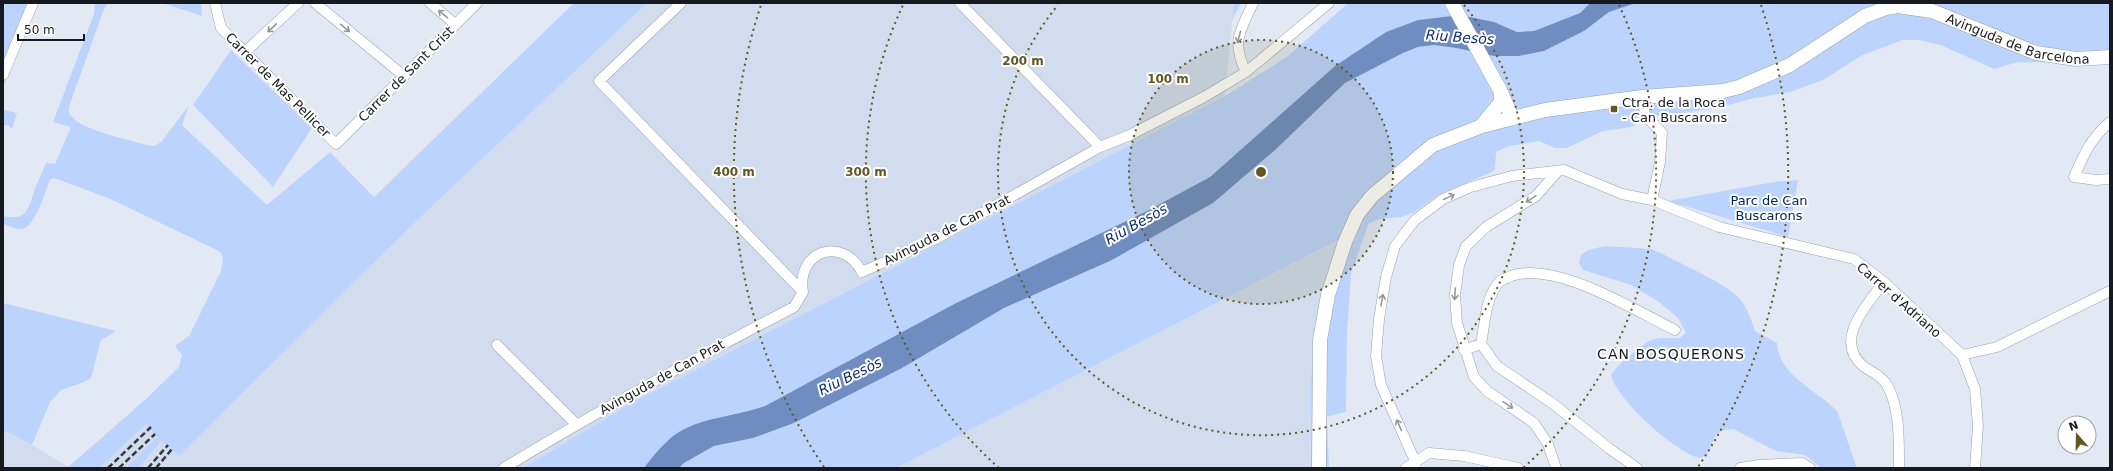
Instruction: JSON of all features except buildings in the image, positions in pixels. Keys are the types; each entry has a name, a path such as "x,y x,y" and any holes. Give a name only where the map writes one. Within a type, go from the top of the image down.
{"street":[{"path":"3,74 33,3"},
{"name":"Carrer de Mas Pellicer","path":"215,3 221,28 336,144"},
{"path":"245,52 298,3"},
{"path":"315,3 404,76"},
{"path":"430,3 455,24"},
{"name":"Carrer de Sant Crist","path":"336,144 477,3"},
{"path":"681,3 599,81 803,292"},
{"path":"960,3 1100,147"},
{"path":"1246,72 1238,57 1237,44 1240,32 1254,3"},
{"name":"Avinguda de Can Prat","path":"504,468 576,424 696,357 794,307 803,292 802,281 804,271 808,263 823,252 837,252 850,256 857,262 862,272 948,232 1100,147 1130,135 1204,97 1246,72 1329,3"},
{"path":"1452,3 1500,89 1512,117"},
{"name":"Avinguda de Barcelona","path":"1545,110 1642,98 1723,91 1739,87 1790,64 1865,16 1874,12 1898,6 1932,11 2036,53 2076,59 2110,57"},
{"path":"1500,89 1514,103 1527,109 1545,110"},
{"path":"1482,126 1501,102 1500,89"},
{"path":"1642,98 1645,115 1662,133 1660,162 1652,200"},
{"path":"1319,468 1318,357 1322,325 1337,263 1351,226 1360,210 1372,196 1424,151 1444,140 1512,117 1545,110"},
{"path":"2110,122 2096,134 2083,154 2074,176 2096,180 2110,179"},
{"name":"Carrer d'Adriano","path":"1558,171 1564,170 1622,194 1652,200 1719,227 1854,259 1884,282 1962,355 1975,389 1978,426 1975,468"},
{"path":"1556,468 1548,444 1534,423 1487,391 1474,377 1464,350 1457,323 1455,294 1459,265 1466,246 1486,227 1536,196 1558,171"},
{"path":"1415,464 1381,385 1376,356 1379,319 1386,277 1395,246 1415,220 1443,199 1471,187 1498,180 1558,171"},
{"path":"1637,468 1610,449 1552,403 1497,366 1481,344 1490,296 1501,280 1518,274 1535,273 1557,276 1597,291 1675,330"},
{"path":"1884,282 1856,323 1850,335 1850,345 1854,355 1863,366 1877,374 1886,383 1893,400 1899,440 1899,468"},
{"path":"1962,355 1997,347 2110,291"},
{"path":"1464,350 1481,344"},
{"path":"497,345 576,424"},
{"path":"1406,468 1415,464 1429,453 1464,456 1518,468"},
{"path":"1740,468 1759,464 1802,463 1810,468"}],"shaded area":[{"path":"647,3 1234,3 1225,96 637,400 523,468 139,468 163,441 179,456 407,230"},
{"path":"1338,241 1322,290 1314,333 1310,395 1311,468 896,468"},
{"path":"146,423 158,437 126,468 99,468"},
{"path":"3,430 32,445 69,467 3,468"}],"green space":[{"path":"3,3 38,3 3,87"},
{"path":"95,3 108,3 104,9 70,104 70,115 86,127 155,146 162,141 189,105 182,125 267,205 330,152 374,197 574,3 647,3 407,230 179,456 162,441 139,468 126,468 157,437 146,424 99,468 67,468 146,399 179,367 182,355 175,346 189,336 221,271 223,258 221,253 217,250 108,198 54,178 50,180 39,209 31,223 21,229 3,224 3,216 17,217 22,216 25,213 46,163 55,164 71,127 53,122 94,14"},
{"path":"162,3 201,3 202,16"},
{"path":"1224,3 1241,3 1232,20 1234,4"},
{"path":"1348,3 1590,3 1580,13 1534,31 1517,32 1494,22 1460,15 1418,20 1386,32 1335,66 1210,177 1147,211 956,303 765,406 704,422 684,432 667,444 644,468 523,468 637,400 1225,96 1288,56"},
{"path":"1636,3 2110,3 2110,63 2018,62 1994,69 1941,45 1918,40 1902,40 1861,56 1823,80 1790,92 1750,99 1718,108 1652,117 1631,127 1603,131 1567,148 1555,148 1539,141 1509,146 1496,152 1495,169 1492,172 1438,195 1413,213 1401,217 1380,219 1369,223 1351,273 1347,334 1346,412 1327,417 1329,468 1311,468 1310,395 1314,333 1322,290 1337,241 896,468 679,468 684,463 714,446 753,438 794,423 1004,308 1112,260 1213,203 1274,150 1345,83 1403,52 1418,47 1434,45 1494,56 1519,56 1544,51 1584,31 1609,12"},
{"path":"231,50 312,128 273,187 193,105"},
{"path":"3,110 17,113 12,129 8,125 3,125"},
{"name":"Parc de Can Buscarons","path":"1798,180 1788,237 1668,201 1774,182"},
{"path":"1605,246 1651,249 1724,286 1739,298 1744,305 1755,331 1777,343 1779,355 1784,365 1800,382 1829,403 1837,411 1857,468 1821,468 1805,455 1776,451 1733,429 1724,430 1716,434 1707,455 1699,458 1676,446 1648,423 1624,398 1615,385 1611,375 1631,354 1644,344 1658,338 1680,338 1686,333 1678,318 1659,302 1631,285 1583,270 1579,263 1581,255 1588,250"},
{"path":"3,303 116,331 101,340 91,378 61,390 50,402 32,445 3,430"}],"water":[{"name":"Riu Besòs","path":"1590,3 1636,3 1609,12 1584,31 1544,51 1519,56 1494,56 1434,45 1418,47 1403,53 1345,83 1275,150 1213,203 1112,260 1004,308 902,368 794,423 753,438 714,446 684,463 679,468 644,468 664,444 679,432 699,423 765,406 956,303 1147,211 1210,177 1335,66 1386,32 1418,20 1460,15 1494,22 1517,32 1534,31 1580,13"}],"railway":[{"path":"108,468 151,427"},
{"path":"119,468 155,434"},
{"path":"148,468 168,445"},
{"path":"156,468 172,449"}],"place":[{"name":"Ctra. de la Roca - Can Buscarons","path":"1614,109"}],"district":[{"name":"CAN BOSQUERONS","path":"1671,354"}]}
